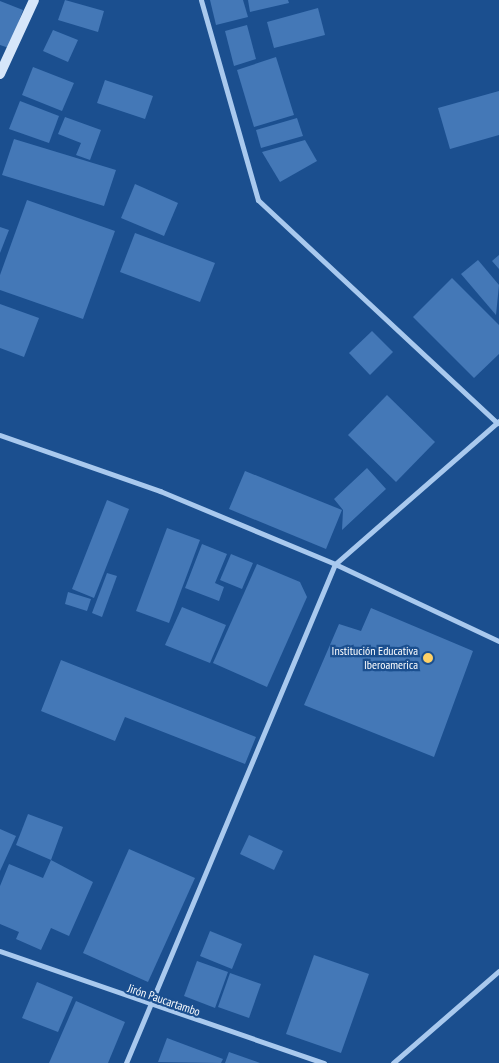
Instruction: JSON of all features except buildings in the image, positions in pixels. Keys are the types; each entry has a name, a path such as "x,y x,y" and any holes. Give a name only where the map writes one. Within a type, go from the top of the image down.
{"street":[{"path":"0,74 34,0"},
{"path":"126,1063 148,1006 335,564 498,422 258,200 200,0"},
{"path":"0,435 160,491 335,564 499,641"},
{"name":"Jirón Paucartambo","path":"0,952 148,1006 324,1063"},
{"path":"393,1063 499,971"}],"place":[{"name":"Institución Educativa Iberoamerica","path":"428,658"}]}
